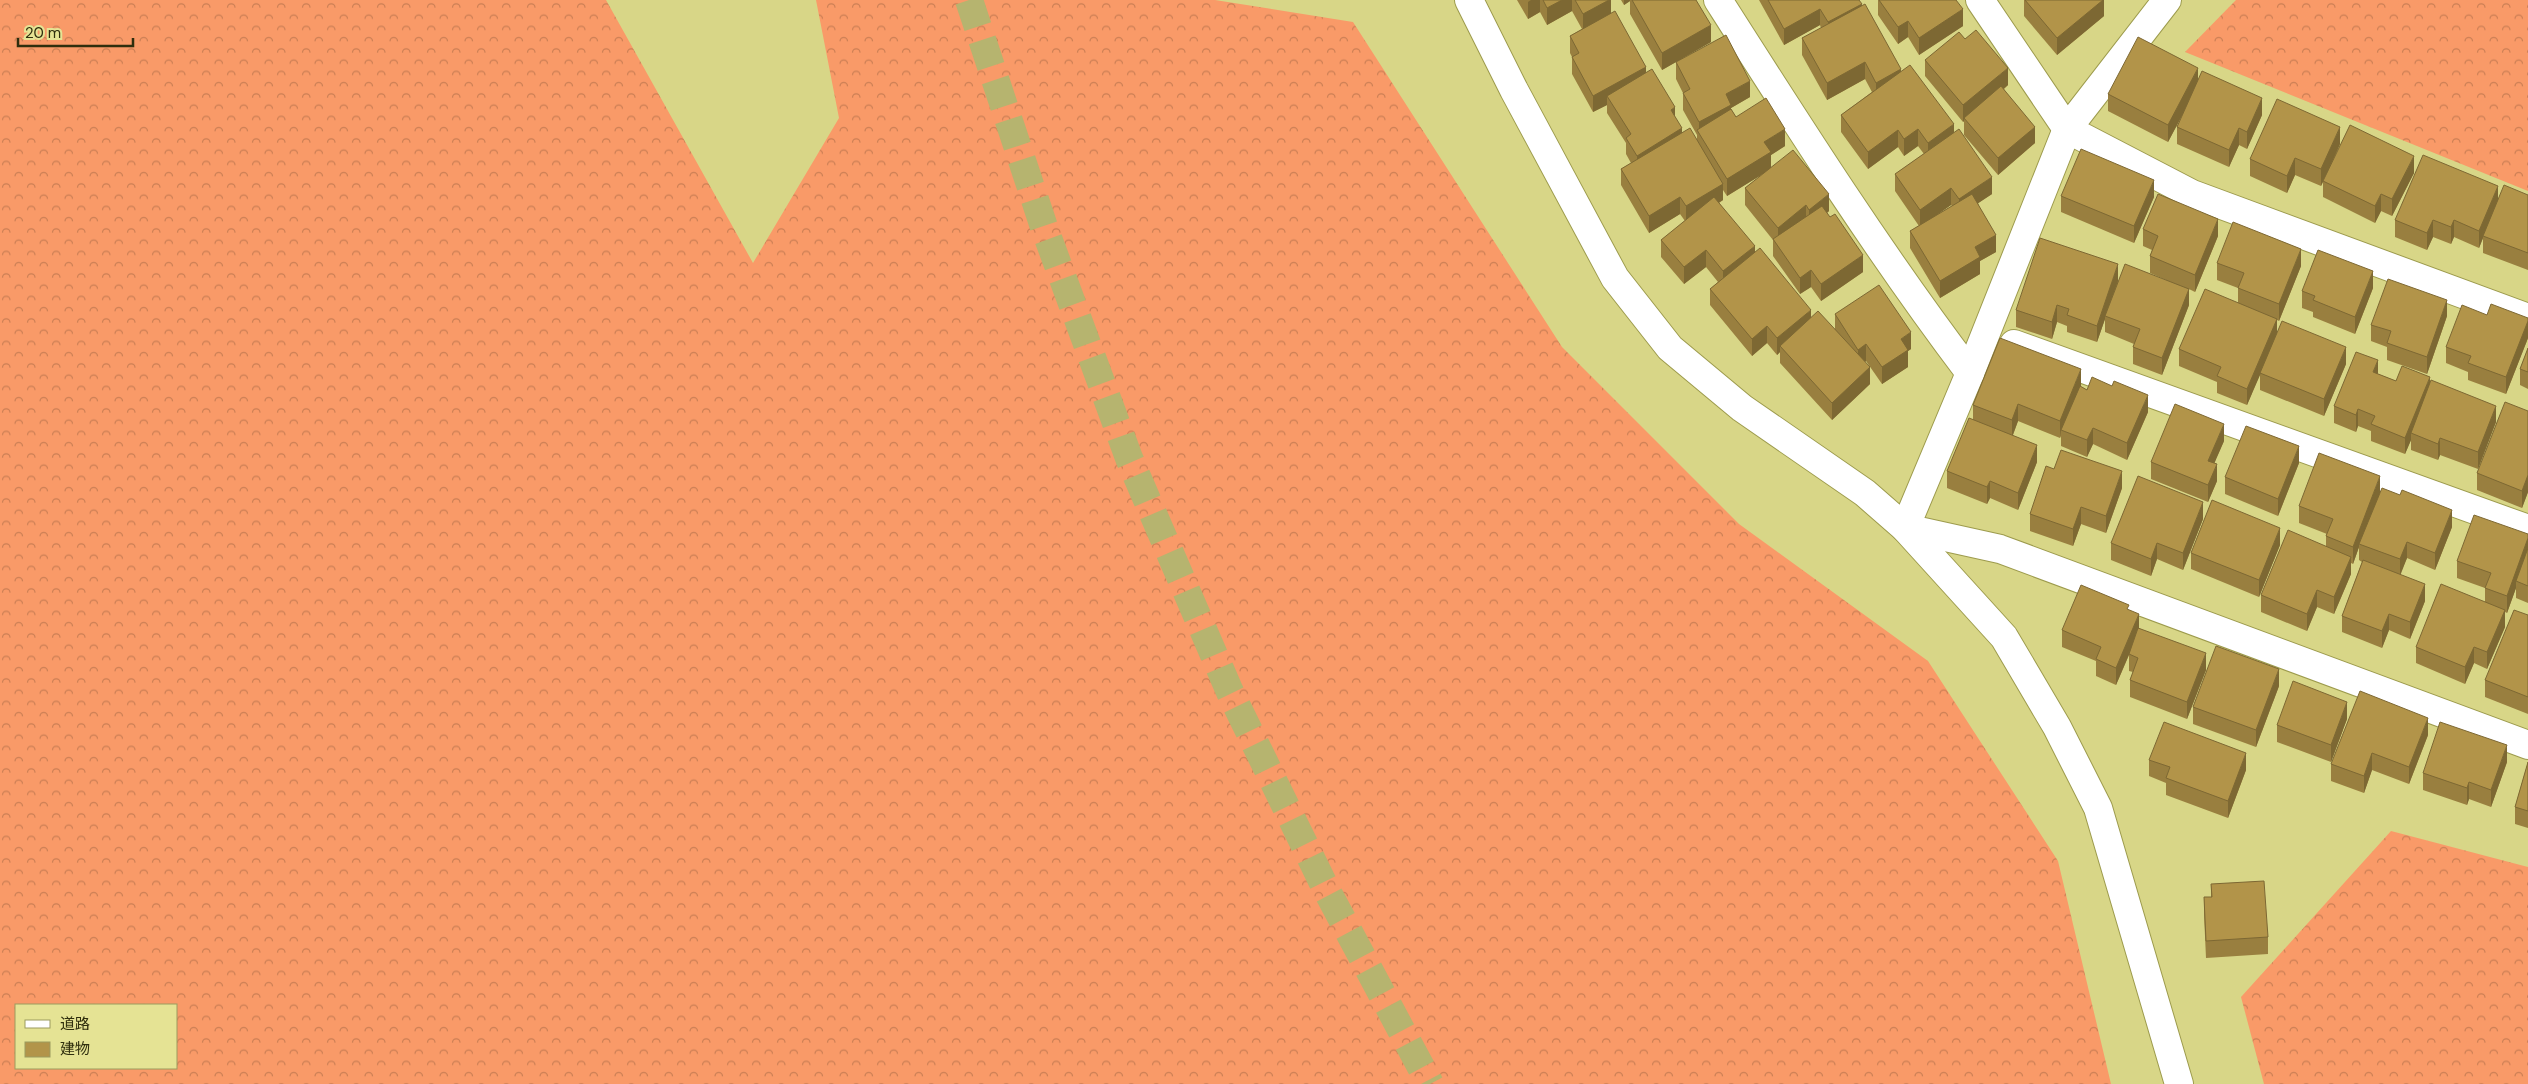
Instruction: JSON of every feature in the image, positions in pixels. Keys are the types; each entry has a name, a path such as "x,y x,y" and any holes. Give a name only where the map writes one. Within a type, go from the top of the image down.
{"street":[{"path":"1470,0 1514,90 1615,278 1670,348 1742,408 1864,493 1905,528 2004,637 2057,727 2098,808 2179,1084"},
{"path":"1718,0 1830,177 1932,323 1970,373"},
{"path":"1980,0 2067,129 2192,194 2528,318"},
{"path":"1905,528 1970,373 2067,129 2167,0"},
{"path":"1985,334 2528,529"},
{"path":"1905,528 2000,549 2528,745"}],"green space":[{"path":"0,0 606,0 753,263 839,118 816,0 1215,0 1353,22 1562,347 1739,524 1928,661 2058,861 2111,1084 0,1084"},
{"path":"2236,0 2528,0 2528,191 2185,52"},
{"path":"2391,831 2528,867 2528,1084 2264,1084 2241,997"}],"building":[{"path":"1543,0 1562,0 1547,8"},
{"path":"1575,0 1609,0 1583,14"},
{"path":"1632,0 1696,0 1711,25 1662,53"},
{"path":"1768,0 1859,0 1862,4 1828,22 1820,9 1784,29"},
{"path":"1879,0 1956,0 1963,9 1919,38 1908,21 1898,27"},
{"path":"2025,0 2103,0 2057,38"},
{"path":"1865,4 1901,69 1876,83 1865,62 1827,83 1802,38"},
{"path":"1615,11 1646,67 1593,96 1572,57 1579,53 1570,36"},
{"path":"1976,30 2008,68 1963,105 1925,60 1959,32 1965,39"},
{"path":"1726,35 1750,81 1726,94 1731,105 1699,122 1683,93 1690,89 1676,62"},
{"path":"2138,37 2198,68 2168,125 2108,94"},
{"path":"1910,65 1954,124 1928,143 1918,129 1904,139 1898,130 1868,152 1841,115"},
{"path":"1652,69 1675,107 1671,110 1682,128 1637,156 1626,138 1631,134 1607,96"},
{"path":"2202,71 2262,98 2247,132 2239,128 2229,150 2177,127"},
{"path":"2001,86 2035,127 1998,158 1964,118"},
{"path":"1766,98 1785,129 1764,142 1771,152 1727,179 1697,130 1731,109 1736,117"},
{"path":"2277,99 2340,127 2321,169 2295,158 2287,176 2250,159"},
{"path":"2350,125 2414,156 2392,199 2381,194 2375,206 2323,181"},
{"path":"1690,128 1723,184 1686,206 1680,197 1649,216 1621,169"},
{"path":"1959,129 1992,177 1959,199 1951,188 1920,210 1895,174"},
{"path":"2081,149 2154,180 2134,226 2061,196"},
{"path":"1793,150 1829,194 1809,210 1806,205 1778,228 1745,188"},
{"path":"2423,155 2498,186 2479,231 2454,220 2451,227 2433,220 2427,233 2395,220"},
{"path":"2504,185 2528,195 2528,253 2483,236"},
{"path":"1972,194 1996,235 1975,247 1980,257 1940,281 1910,231"},
{"path":"2158,194 2218,219 2195,275 2150,256 2158,236 2143,229"},
{"path":"1714,197 1755,246 1723,271 1706,250 1684,267 1661,240"},
{"path":"1822,206 1830,217 1835,214 1863,255 1821,284 1811,270 1800,278 1773,239"},
{"path":"2233,222 2301,249 2279,304 2238,288 2244,273 2217,263"},
{"path":"2040,238 2118,264 2097,326 2067,315 2069,309 2057,305 2052,322 2016,310"},
{"path":"1760,248 1811,310 1777,338 1767,326 1752,339 1710,289"},
{"path":"2318,250 2373,271 2355,317 2313,300 2315,296 2302,291"},
{"path":"2125,264 2189,289 2162,358 2133,347 2140,329 2105,316"},
{"path":"2388,279 2447,300 2427,357 2387,343 2391,331 2371,325"},
{"path":"1879,285 1911,332 1901,339 1908,350 1882,367 1866,344 1858,350 1835,314"},
{"path":"2205,289 2277,319 2247,389 2217,376 2221,367 2179,349"},
{"path":"2491,304 2528,318 2506,377 2468,363 2471,356 2446,347 2462,305 2487,315"},
{"path":"1818,311 1870,367 1832,403 1780,346"},
{"path":"2282,321 2346,347 2324,399 2260,373"},
{"path":"2000,338 2081,369 2060,421 2018,404 2012,420 1973,405"},
{"path":"2528,348 2528,372 2520,369"},
{"path":"2356,352 2378,360 2373,372 2396,381 2402,366 2430,377 2405,438 2371,424 2375,416 2358,409 2356,415 2334,406"},
{"path":"2092,377 2112,386 2114,381 2148,395 2127,443 2093,428 2087,440 2061,430 2080,386 2087,390"},
{"path":"2431,380 2496,406 2478,452 2440,438 2438,444 2411,433"},
{"path":"2505,402 2528,411 2528,475 2522,491 2477,473"},
{"path":"2175,404 2224,424 2208,461 2217,464 2208,485 2151,462"},
{"path":"1969,418 2037,445 2018,493 1990,481 1987,487 1947,471"},
{"path":"2246,426 2299,446 2278,499 2225,477"},
{"path":"2061,450 2122,471 2106,516 2081,507 2073,529 2030,514 2046,466 2054,469"},
{"path":"2319,453 2380,476 2353,547 2326,536 2333,519 2299,506"},
{"path":"2138,476 2203,502 2183,553 2157,543 2151,559 2111,543"},
{"path":"2382,488 2400,495 2402,490 2452,510 2435,553 2407,542 2400,559 2359,544"},
{"path":"2212,500 2280,528 2259,580 2191,553"},
{"path":"2474,515 2528,534 2507,596 2485,588 2491,573 2457,561"},
{"path":"2288,530 2351,557 2334,597 2317,590 2307,614 2261,595"},
{"path":"2528,548 2528,586 2516,581"},
{"path":"2363,560 2425,584 2410,622 2389,614 2382,631 2342,616"},
{"path":"2441,584 2505,610 2487,652 2474,647 2465,667 2416,647"},
{"path":"2081,585 2129,605 2127,609 2139,614 2116,668 2096,659 2101,647 2062,630"},
{"path":"2514,610 2528,615 2528,697 2485,680"},
{"path":"2138,628 2206,653 2187,702 2130,680 2138,658 2129,654"},
{"path":"2216,646 2279,669 2256,730 2193,707"},
{"path":"2293,681 2347,702 2331,745 2277,725"},
{"path":"2360,691 2428,718 2409,767 2372,753 2364,776 2331,764"},
{"path":"2164,722 2246,753 2228,801 2166,778 2170,767 2149,760"},
{"path":"2440,722 2507,745 2491,790 2469,782 2467,788 2423,773"},
{"path":"2528,762 2528,811 2515,807"},
{"path":"2264,881 2268,937 2206,941 2204,897 2212,897 2211,884"}],"tunnel":[{"path":"969,0 1044,227 1129,458 1230,692 1326,889 1430,1084"}]}
